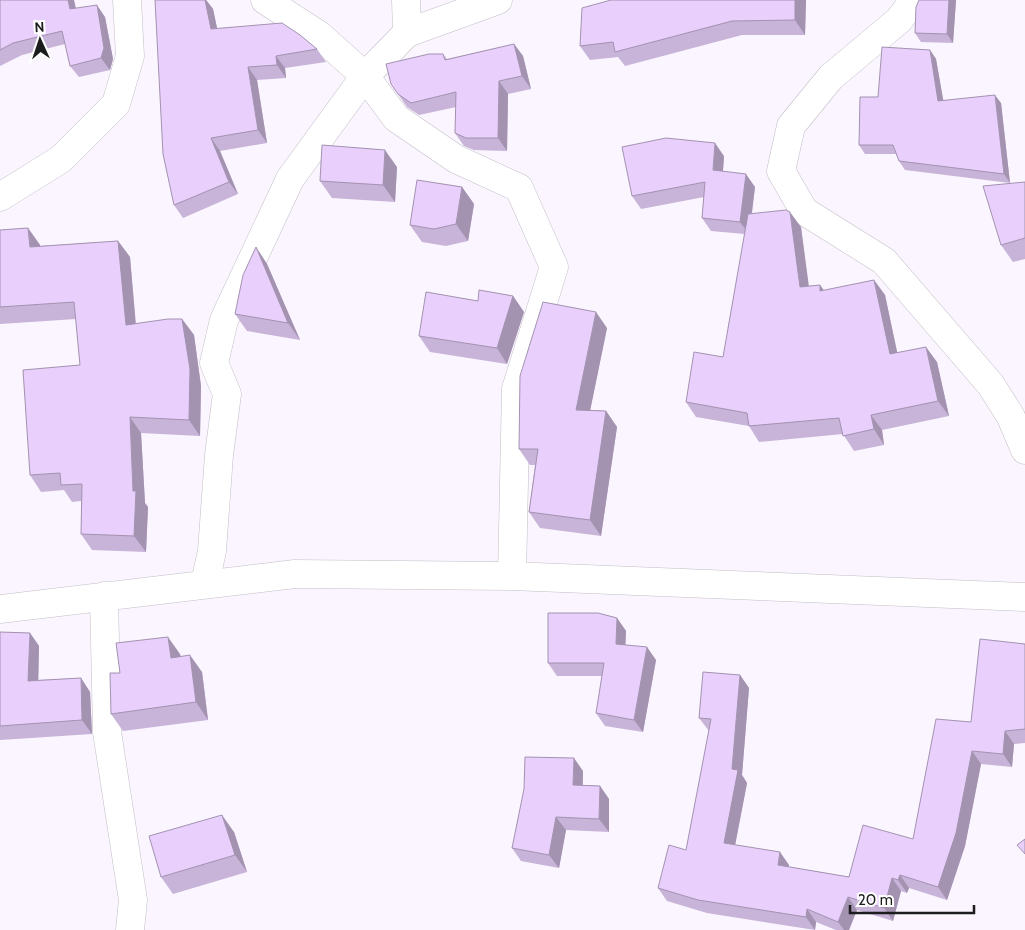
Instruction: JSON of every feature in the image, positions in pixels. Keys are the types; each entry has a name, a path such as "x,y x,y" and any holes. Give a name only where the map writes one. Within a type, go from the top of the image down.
{"street":[{"path":"0,197 62,159 116,104 130,56 127,0"},
{"path":"265,0 319,35 365,76 396,118 456,159 519,188 554,267 516,389 512,576"},
{"path":"406,0 408,33"},
{"path":"205,584 212,552 219,455 227,394 214,363 224,320 290,178 365,76 408,33 498,0"},
{"path":"914,0 898,20 831,77 790,126 782,171 804,212 884,261 991,385 1011,417 1025,450"},
{"path":"0,609 296,574 512,576 1025,597"},
{"path":"104,596 107,732 133,900 130,930"}],"building":[{"path":"0,0 68,0 70,9 97,5 104,48 101,58 70,66 62,31 13,43 0,50"},
{"path":"155,0 205,0 211,29 282,23 317,49 276,56 277,65 248,67 258,130 211,138 229,182 174,205 163,154"},
{"path":"611,0 795,0 795,20 732,21 615,52 613,42 580,46 582,8"},
{"path":"919,0 949,0 947,34 915,33 916,7"},
{"path":"514,44 522,76 499,81 498,138 466,138 455,133 456,92 411,103 398,94 391,84 386,64 429,54 443,54 445,60"},
{"path":"882,47 930,50 938,101 995,95 1004,174 899,161 893,145 859,145 860,97 878,97"},
{"path":"666,138 715,143 713,170 746,174 740,222 702,218 705,182 632,196 622,147"},
{"path":"322,145 385,150 383,185 320,181"},
{"path":"417,180 462,187 456,224 434,229 410,225"},
{"path":"1025,182 1025,238 1001,245 983,186"},
{"path":"786,210 790,212 800,287 820,285 820,291 874,280 890,354 926,347 938,401 871,415 874,429 843,436 839,418 749,426 747,413 686,402 694,352 723,357 748,214"},
{"path":"28,228 30,247 118,241 126,325 182,319 190,369 189,420 130,417 133,491 136,491 134,536 81,534 82,484 61,485 60,473 30,475 23,370 80,365 74,302 0,307 0,230"},
{"path":"256,247 288,323 235,314 243,275"},
{"path":"479,290 513,296 497,348 419,336 426,292 478,301"},
{"path":"543,302 596,312 576,410 606,411 590,520 529,512 538,449 519,449 520,376"},
{"path":"548,613 598,613 617,618 616,644 647,647 634,720 596,713 604,663 548,663"},
{"path":"0,632 30,633 28,681 81,678 82,720 0,726"},
{"path":"168,637 171,658 190,655 196,702 111,714 110,673 120,673 116,643"},
{"path":"980,639 1025,644 1025,729 1005,731 1003,754 972,751 956,833 938,887 900,875 898,880 892,878 884,908 848,897 838,922 807,909 806,917 698,900 658,888 669,845 686,850 711,719 699,718 703,672 740,675 732,769 738,770 724,843 780,852 778,865 849,877 863,825 913,839 936,719 971,722"},
{"path":"525,757 574,758 573,785 600,786 599,819 556,817 549,855 512,848 524,789"},
{"path":"222,815 235,855 161,877 149,836"},
{"path":"1025,839 1025,854 1017,845"}]}
